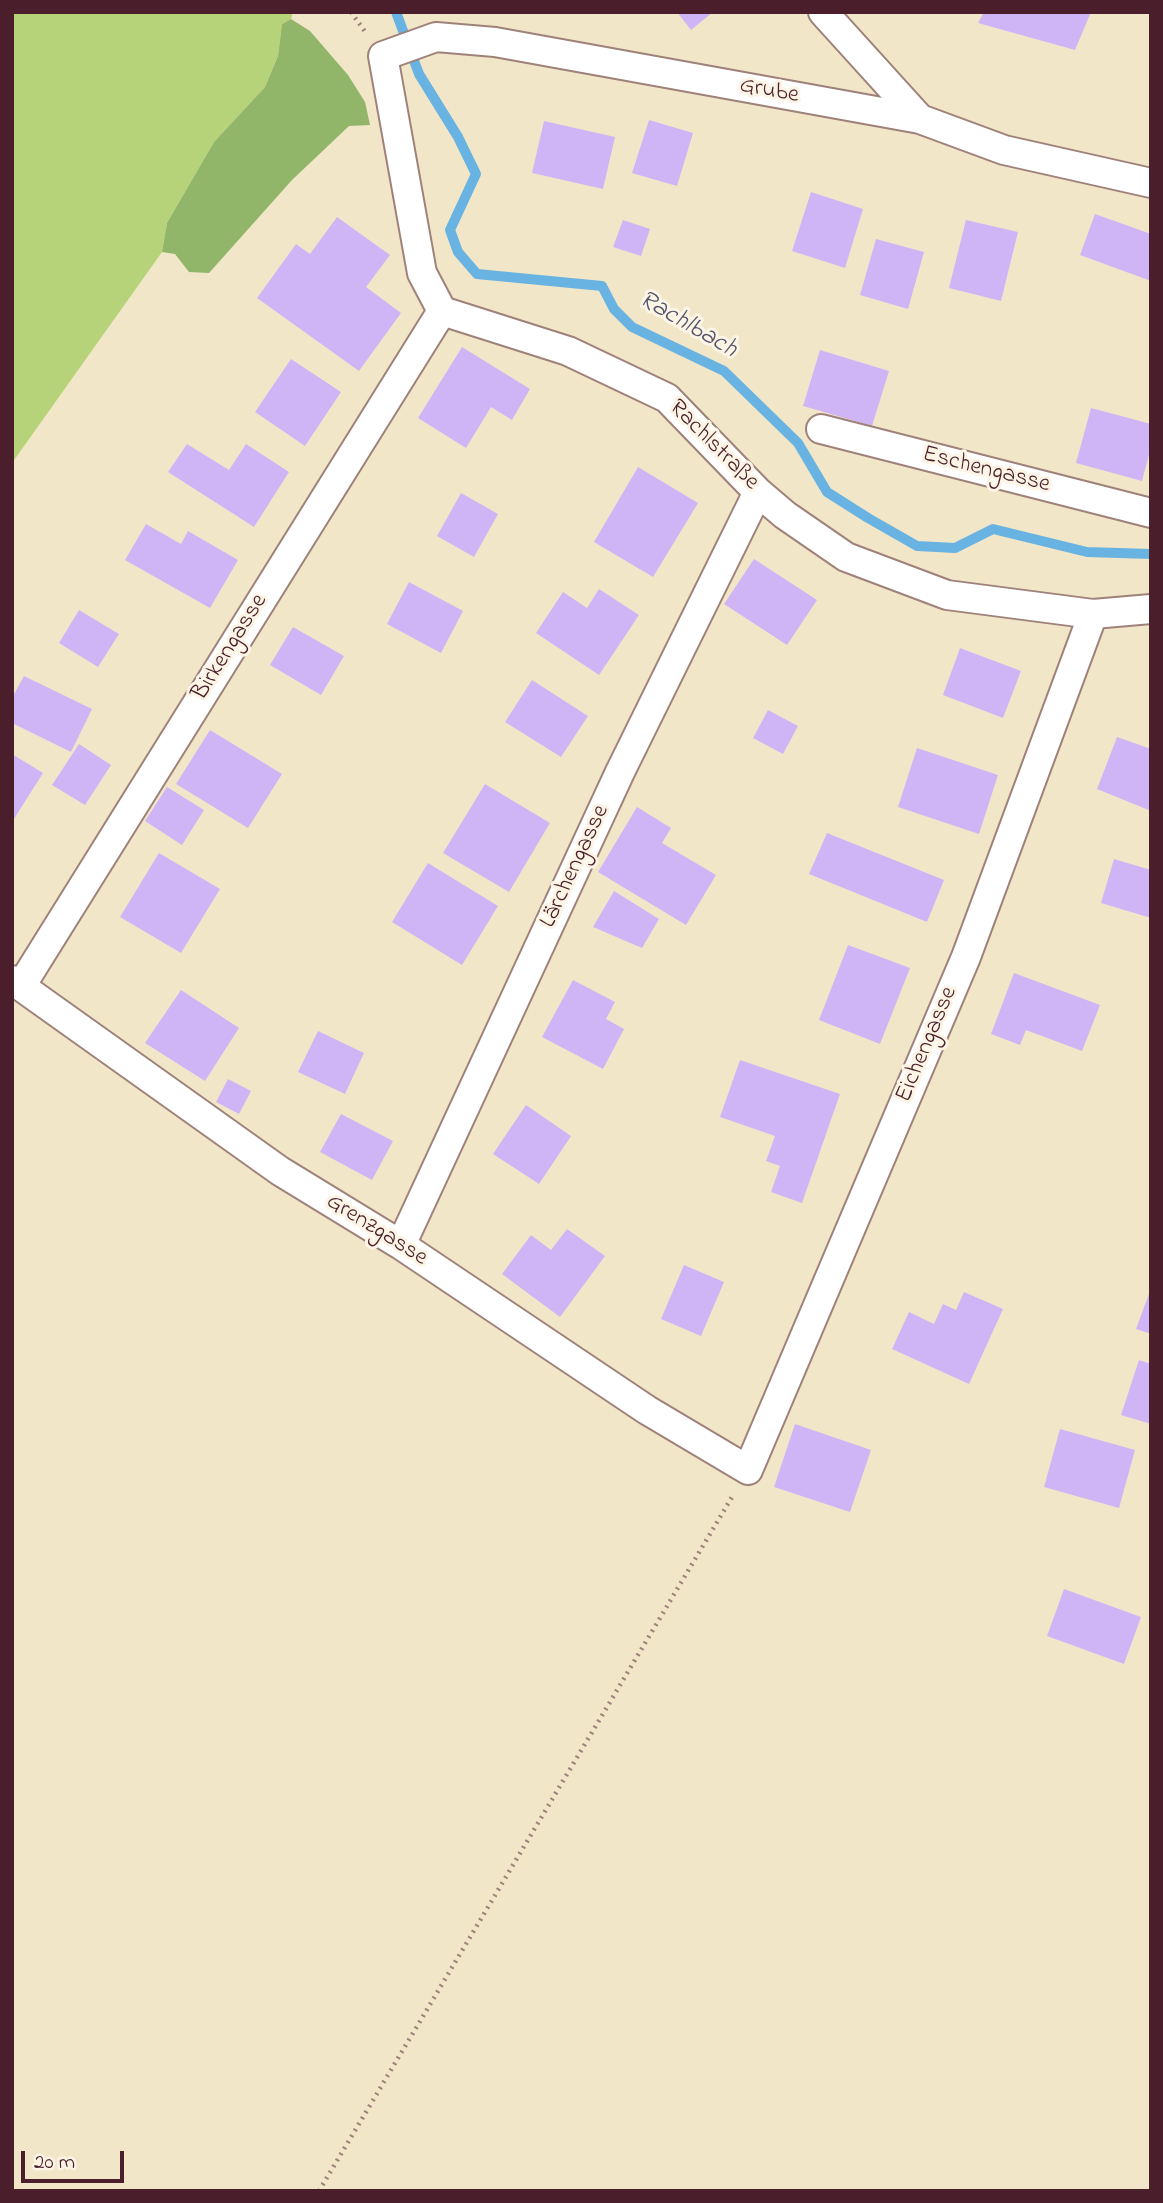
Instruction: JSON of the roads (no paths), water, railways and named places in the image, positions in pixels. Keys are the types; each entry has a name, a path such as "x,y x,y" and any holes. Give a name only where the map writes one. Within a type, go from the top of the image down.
{"street":[{"path":"823,12 920,119"},
{"name":"Grube","path":"442,311 422,274 383,56 436,37 495,42 920,119 1004,150 1151,183"},
{"name":"Rachlstraße","path":"442,311 568,351 667,398 758,492 785,515 846,557 947,595 1093,614 1151,608"},
{"name":"Birkengasse","path":"17,983 442,311"},
{"name":"Eschengasse","path":"821,429 1151,513"},
{"name":"Lärchengasse","path":"401,1245 620,772 758,492"},
{"name":"Eichengasse","path":"748,1471 966,957 1093,614"},
{"name":"Grenzgasse","path":"17,983 280,1171 401,1245 647,1410 748,1471"}],"waterway":[{"name":"Rachlbach","path":"396,12 419,74 458,137 476,174 450,230 458,252 477,274 602,286 614,309 632,327 724,371 798,443 827,492 917,546 955,548 993,529 1087,552 1151,554"}]}
